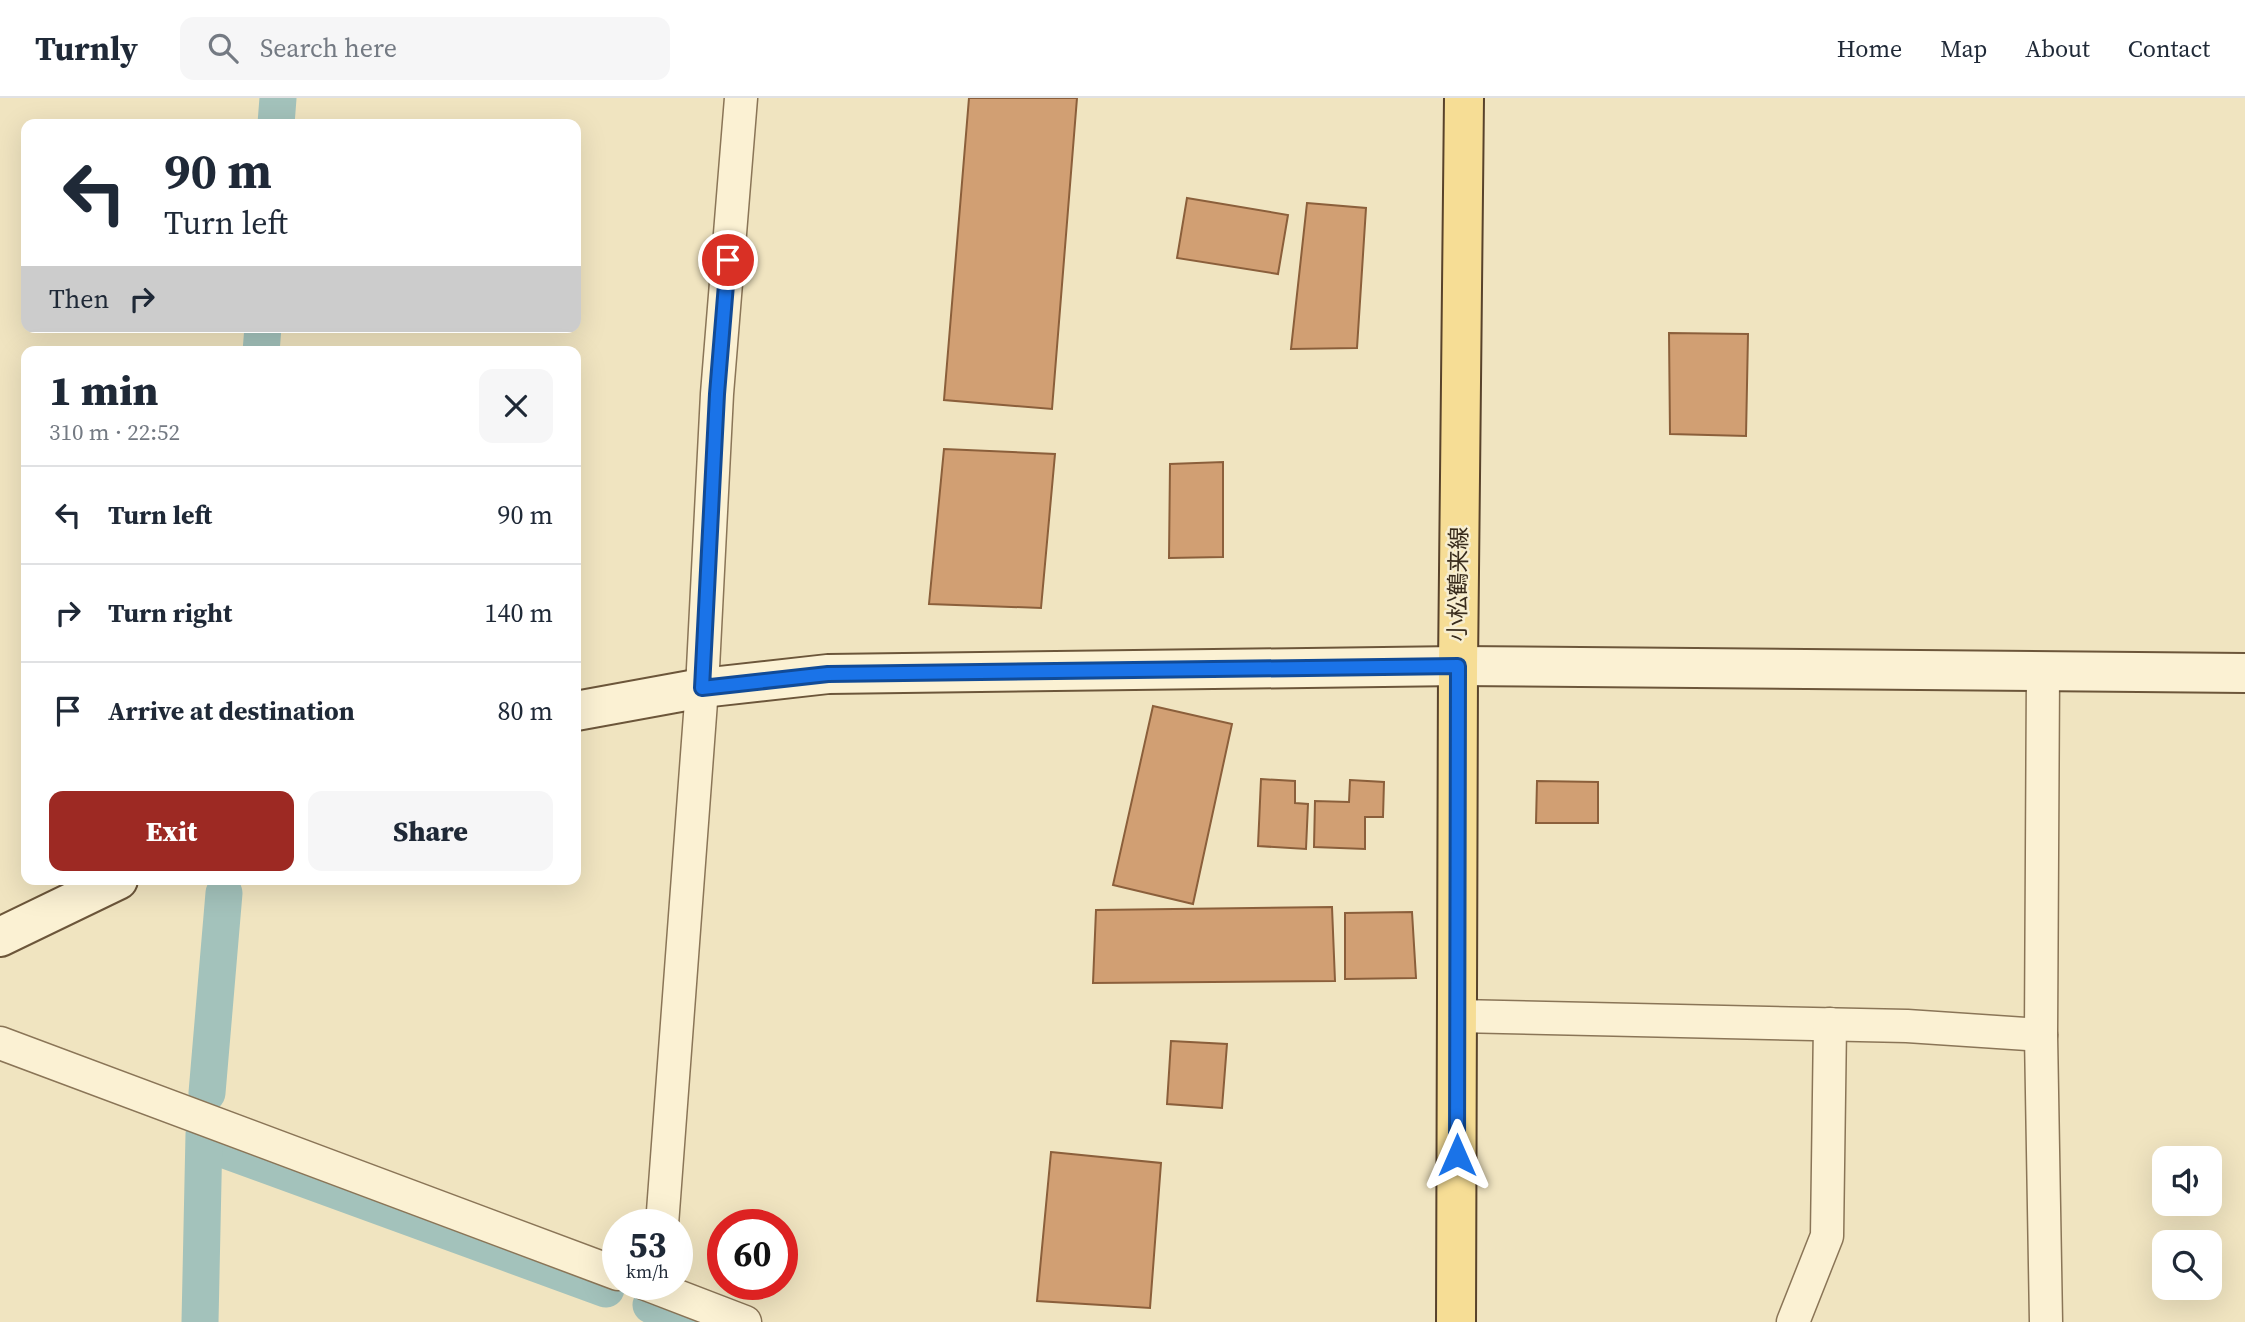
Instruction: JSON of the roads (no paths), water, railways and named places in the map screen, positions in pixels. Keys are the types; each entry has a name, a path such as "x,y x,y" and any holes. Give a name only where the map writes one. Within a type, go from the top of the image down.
{"main road":[{"name":"小松鶴来線","path":"1456,1322 1458,666 1464,98"}],"street":[{"path":"664,1209 702,688 717,394 741,98"},
{"path":"581,710 702,688 828,674 1458,666 2245,673"},
{"path":"2043,673 2041,1035 2046,1322"},
{"path":"0,937 108,885"},
{"path":"1457,1016 1830,1024 2041,1035"},
{"path":"1793,1322 1827,1236 1830,1024"},
{"path":"0,1043 602,1268"},
{"path":"689,1300 745,1322"}],"waterway":[{"path":"276,119 278,98"},
{"path":"261,346 263,333"},
{"path":"207,1093 224,893"},
{"path":"200,1322 204,1134"},
{"path":"206,1143 602,1288"},
{"path":"651,1305 694,1322"}]}
